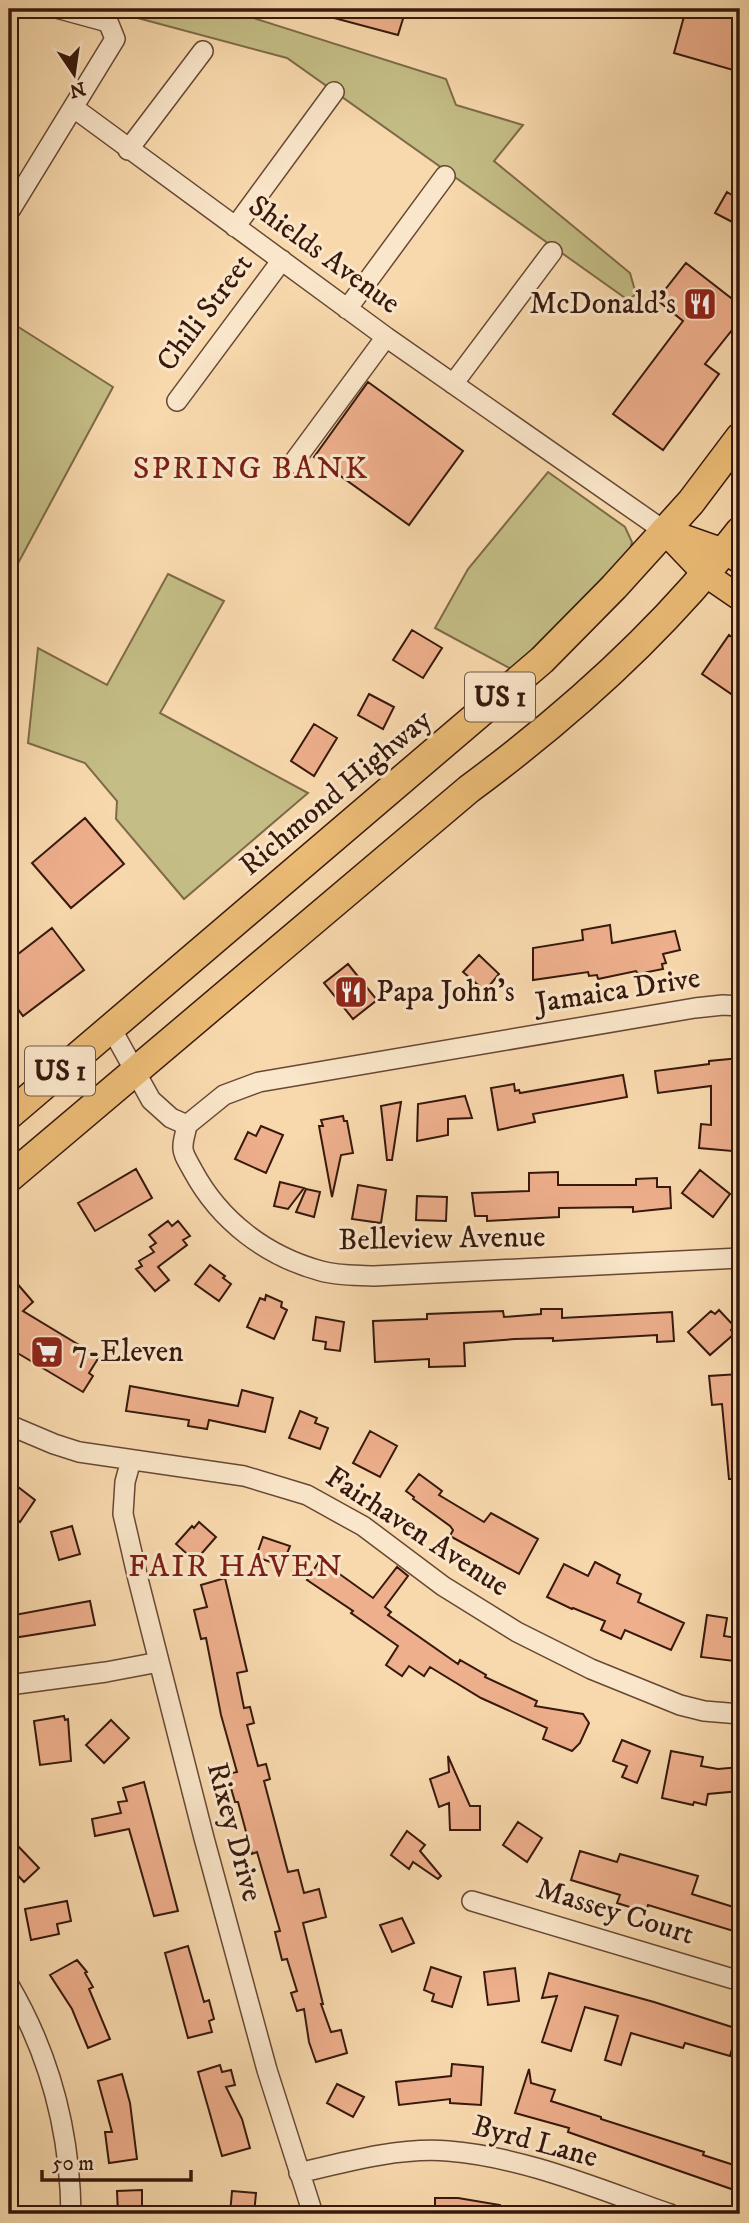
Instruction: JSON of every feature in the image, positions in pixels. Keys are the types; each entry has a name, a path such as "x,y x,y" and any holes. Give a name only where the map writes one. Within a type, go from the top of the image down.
{"highway":[{"name":"Richmond Highway","path":"9,1115 542,660 614,587 691,502 740,437"},
{"name":"US 1","path":"9,1178 468,789 515,755 604,678 670,614 705,574 735,548"}],"main road":[{"path":"663,530 735,548"},
{"path":"663,530 705,574 740,598"}],"street":[{"path":"9,212 115,39 109,24 104,20 60,9"},
{"path":"128,150 204,51"},
{"path":"235,227 334,92"},
{"name":"Shields Avenue","path":"74,108 386,337 663,530"},
{"path":"347,309 445,176"},
{"path":"453,384 552,252"},
{"name":"Chili Street","path":"177,401 282,260"},
{"path":"293,463 386,337"},
{"name":"Jamaica Drive","path":"187,1125 224,1095 260,1082 695,1008 740,1006"},
{"path":"111,1028 156,1107 187,1125"},
{"name":"Belleview Avenue","path":"187,1125 184,1153 200,1183 218,1208 244,1233 270,1251 324,1272 374,1276 740,1258"},
{"name":"Fairhaven Avenue","path":"9,1424 79,1452 244,1476 307,1495 363,1526 443,1586 517,1632 591,1669 680,1705 704,1712 740,1714"},
{"name":"Rixey Drive","path":"131,1460 125,1482 123,1514 159,1662 267,2070 313,2214"},
{"path":"9,1685 159,1662"},
{"name":"Massey Court","path":"472,1901 740,1981"},
{"path":"9,1984 26,2014 48,2069 66,2143 71,2214"},
{"name":"Byrd Lane","path":"299,2173 356,2159 447,2151 495,2158 548,2172 670,2214"}],"shaded area":[{"path":"104,9 225,9 446,79 456,105 523,125 494,161 630,273 636,294 628,300 287,58"},
{"path":"9,321 113,387 9,580"},
{"path":"548,472 625,527 632,542 628,558 515,671 435,628 468,569"},
{"path":"168,574 224,601 160,713 308,793 184,899 116,819 117,801 85,763 28,743 38,648 107,685"}],"building":[{"path":"319,9 406,9 398,35 319,14"},
{"path":"686,9 740,9 740,72 674,53"},
{"path":"727,192 740,200 740,226 715,213"},
{"path":"686,263 740,305 740,320 705,364 719,374 663,450 613,414 683,321 657,300"},
{"path":"368,382 463,451 409,525 314,457"},
{"path":"412,630 442,648 423,678 393,660"},
{"path":"729,635 740,643 740,700 702,674"},
{"path":"369,694 394,707 383,729 358,715"},
{"path":"314,724 337,738 314,776 291,761"},
{"path":"85,818 124,864 71,908 32,863"},
{"path":"610,925 612,943 675,931 680,950 663,954 666,963 662,964 663,969 638,974 636,971 598,979 597,975 589,976 588,972 533,980 533,948 583,940 582,930"},
{"path":"52,928 84,970 23,1016 9,997 9,961"},
{"path":"479,955 499,974 485,991 463,972"},
{"path":"348,964 377,1000 353,1019 324,983"},
{"path":"740,1058 740,1089 732,1151 699,1148 701,1124 711,1125 711,1086 658,1093 655,1071"},
{"path":"623,1075 627,1097 533,1114 535,1122 498,1130 491,1088 514,1084 515,1091 519,1090 520,1093"},
{"path":"465,1096 472,1118 448,1119 448,1135 417,1141 418,1104"},
{"path":"401,1102 392,1160 387,1160 381,1106"},
{"path":"343,1116 344,1121 347,1121 353,1153 341,1155 332,1197 319,1126 323,1126 321,1120"},
{"path":"261,1126 283,1135 266,1173 235,1159 248,1132 256,1136"},
{"path":"136,1169 152,1198 95,1231 78,1203"},
{"path":"700,1170 730,1194 713,1217 682,1193"},
{"path":"558,1172 558,1185 636,1185 636,1179 657,1178 657,1187 670,1187 671,1208 633,1212 633,1207 559,1208 559,1217 487,1221 487,1216 475,1216 472,1193 529,1191 529,1173"},
{"path":"280,1182 304,1188 288,1209 274,1206"},
{"path":"358,1185 386,1190 381,1223 352,1219"},
{"path":"306,1189 320,1192 314,1217 296,1212"},
{"path":"417,1196 447,1197 446,1221 416,1220"},
{"path":"168,1221 172,1226 178,1221 190,1236 183,1240 187,1245 158,1267 169,1280 155,1291 136,1269 142,1266 139,1261 154,1252 150,1247 156,1243 149,1235"},
{"path":"210,1265 231,1284 219,1301 195,1284"},
{"path":"9,1274 33,1302 23,1311 99,1357 89,1373 93,1376 83,1392 9,1348"},
{"path":"266,1295 282,1302 281,1307 287,1310 274,1339 247,1327 260,1298 265,1300"},
{"path":"541,1309 562,1309 562,1318 672,1312 674,1341 657,1342 657,1335 553,1341 553,1338 515,1339 464,1343 465,1366 429,1367 429,1359 375,1362 373,1321 427,1319 427,1314 503,1311 504,1317 541,1314"},
{"path":"719,1310 734,1326 731,1330 734,1334 710,1355 688,1332 711,1311 715,1314"},
{"path":"316,1317 344,1322 340,1351 325,1349 326,1342 313,1340"},
{"path":"739,1374 740,1479 729,1479 722,1404 712,1405 709,1376"},
{"path":"130,1386 238,1406 242,1390 273,1398 265,1432 209,1420 207,1429 188,1426 189,1420 126,1411"},
{"path":"300,1411 317,1418 315,1423 328,1428 320,1449 289,1438"},
{"path":"370,1431 397,1446 380,1477 353,1463"},
{"path":"419,1474 442,1491 439,1495 484,1522 491,1513 538,1539 519,1574 450,1536 453,1530 450,1526 413,1499 406,1491"},
{"path":"9,1480 35,1500 20,1522 9,1514"},
{"path":"199,1522 216,1537 195,1561 176,1544"},
{"path":"72,1526 80,1554 59,1560 51,1532"},
{"path":"263,1537 290,1546 282,1566 256,1557"},
{"path":"320,1560 373,1598 397,1567 408,1576 385,1607 391,1612 388,1615 458,1664 460,1660 486,1675 485,1677 537,1701 535,1706 583,1714 589,1723 580,1743 572,1751 543,1739 547,1728 481,1698 430,1667 424,1676 409,1666 402,1676 386,1665 398,1646 307,1580"},
{"path":"595,1562 620,1575 617,1583 641,1594 638,1602 684,1623 671,1650 625,1630 621,1639 601,1630 605,1621 547,1597 564,1564 588,1576"},
{"path":"225,1578 247,1671 237,1673 244,1708 250,1707 254,1723 247,1725 258,1766 266,1764 270,1779 264,1781 288,1872 298,1870 304,1893 319,1889 326,1917 303,1923 321,2004 331,2032 341,2030 347,2053 316,2062 309,2042 304,2009 297,2011 291,1993 297,1991 287,1959 282,1960 275,1932 280,1931 257,1852 252,1854 238,1802 235,1802 227,1774 237,1772 221,1715 206,1638 201,1639 194,1610 207,1607 201,1585"},
{"path":"90,1601 95,1625 13,1638 9,1616"},
{"path":"707,1615 727,1618 724,1636 737,1638 734,1661 701,1657"},
{"path":"64,1716 65,1720 68,1719 71,1761 40,1765 34,1721"},
{"path":"111,1720 129,1738 104,1763 86,1745"},
{"path":"622,1740 650,1751 637,1783 622,1777 627,1766 613,1761"},
{"path":"671,1751 703,1757 701,1766 718,1769 740,1767 740,1791 708,1794 706,1805 662,1798"},
{"path":"448,1756 470,1806 480,1806 480,1830 450,1830 449,1803 439,1807 430,1779 449,1772"},
{"path":"144,1782 178,1911 154,1916 129,1829 95,1836 92,1819 121,1813 118,1802 127,1801 123,1788"},
{"path":"518,1822 542,1838 527,1862 503,1845"},
{"path":"407,1831 425,1845 420,1851 441,1876 438,1879 413,1862 409,1869 391,1855"},
{"path":"17,1845 39,1868 24,1882 9,1866 9,1853"},
{"path":"580,1851 617,1862 620,1854 698,1876 692,1894 740,1909 740,1933 648,1905 646,1912 617,1903 620,1895 571,1880"},
{"path":"67,1901 71,1921 57,1924 59,1934 31,1940 25,1909"},
{"path":"402,1918 414,1943 392,1952 380,1925"},
{"path":"188,1946 204,2002 209,2000 214,2019 209,2021 212,2032 188,2038 165,1953"},
{"path":"77,1960 87,1972 85,1973 93,1987 89,1989 110,2039 88,2048 72,2009 50,1975"},
{"path":"431,1967 461,1977 452,2007 432,2001 434,1994 424,1990"},
{"path":"515,1968 519,2001 488,2005 484,1972"},
{"path":"549,1973 738,2029 730,2056 685,2043 683,2048 631,2033 621,2065 605,2060 618,2016 585,2007 571,2051 542,2042 557,1996 542,1998"},
{"path":"452,2064 483,2067 481,2105 450,2103 450,2099 399,2105 396,2082 451,2076"},
{"path":"220,2065 222,2072 231,2070 235,2085 226,2087 242,2119 250,2148 222,2156 198,2072"},
{"path":"529,2069 531,2083 555,2090 551,2101 704,2152 703,2155 740,2167 740,2192 568,2132 569,2128 515,2113"},
{"path":"122,2074 130,2103 137,2159 109,2163 105,2132 112,2132 98,2081"},
{"path":"337,2084 364,2097 353,2117 327,2103"},
{"path":"142,2190 142,2214 118,2214 117,2191"},
{"path":"232,2191 256,2193 254,2214 230,2214"},
{"path":"435,2198 458,2198 500,2205 499,2214 435,2214"}],"place":[{"name":"McDonald's","path":"700,304"},
{"name":"Papa John's","path":"351,992"},
{"name":"7-Eleven","path":"47,1352"}],"district":[{"name":"SPRING BANK","path":"251,469"},
{"name":"FAIR HAVEN","path":"236,1567"}]}
